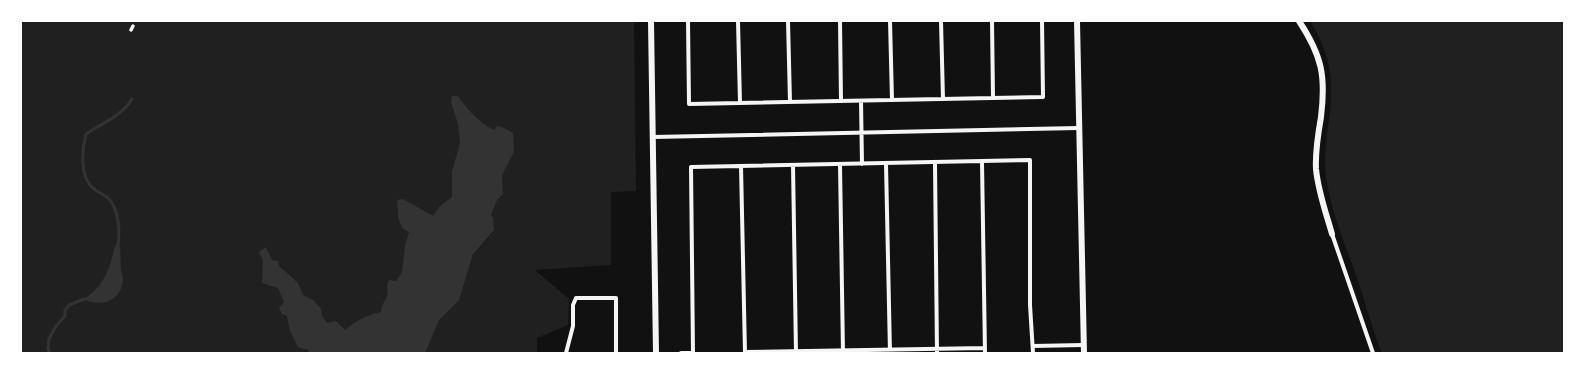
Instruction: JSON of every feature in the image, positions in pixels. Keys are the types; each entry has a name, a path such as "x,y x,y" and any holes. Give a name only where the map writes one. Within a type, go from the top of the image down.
{"street":[{"path":"651,21 656,353"},
{"path":"688,21 689,104 1043,97 1042,21"},
{"path":"738,21 740,103"},
{"path":"788,21 790,102"},
{"path":"840,21 841,101"},
{"path":"890,21 892,100"},
{"path":"941,21 943,99"},
{"path":"992,21 993,98"},
{"path":"1077,21 1084,353"},
{"path":"1299,21 1316,48 1322,69 1323,98 1316,151 1318,185 1332,234 1373,353"},
{"path":"861,101 862,164"},
{"path":"653,137 1079,128"},
{"path":"681,353 693,353 691,167 1030,160 1030,305 1033,353"},
{"path":"982,162 985,353"},
{"path":"935,163 937,351"},
{"path":"886,164 890,351"},
{"path":"793,165 796,352"},
{"path":"840,165 843,352"},
{"path":"741,166 745,352 937,351 985,348"},
{"path":"566,353 572,326 573,305 576,298 616,298 616,353"},
{"path":"1033,346 1083,345"}],"shaded area":[{"path":"21,21 634,21 636,191 611,192 611,265 535,270 569,299 568,325 537,338 537,353 21,353"},
{"path":"1310,21 1564,21 1564,353 1382,353 1337,221 1327,183 1325,159 1331,80 1327,56 1323,45"},
{"path":"452,96 458,96 465,106 483,124 494,130 497,126 502,127 513,133 514,152 502,175 503,194 497,200 491,215 493,218 494,230 473,254 459,300 439,320 425,353 308,353 309,350 298,347 290,331 287,316 282,314 279,308 284,302 278,288 262,283 263,261 259,252 266,247 272,260 278,261 279,266 298,283 303,295 313,300 321,309 322,316 327,323 336,321 345,330 362,319 381,312 382,305 388,292 387,286 389,280 396,281 402,272 405,246 409,232 402,228 398,217 397,200 403,199 433,216 439,207 452,197 452,172 460,143 458,124 451,102"},
{"path":"115,245 120,246 121,271 123,279 118,293 109,301 97,303 84,299 97,288 106,276"}],"waterway":[{"path":"118,246 119,227 117,214 108,198 94,189 87,180 83,167 83,153 86,134 117,115 132,99"},
{"path":"50,353 48,349 49,339 56,326 65,316 65,310 69,305 84,299"}]}
